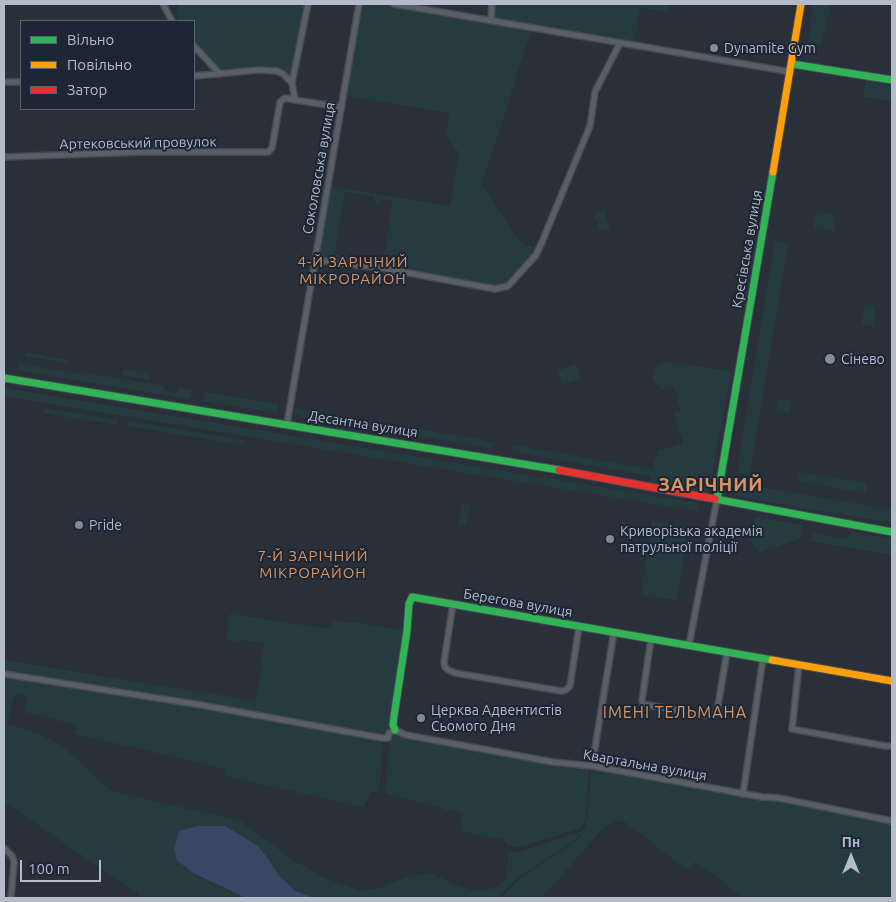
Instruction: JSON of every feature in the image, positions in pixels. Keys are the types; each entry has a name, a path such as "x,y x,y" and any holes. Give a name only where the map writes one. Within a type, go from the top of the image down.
{"street":[{"path":"162,4 171,20"},
{"path":"308,4 292,83 296,100 341,107"},
{"name":"Соколовська вулиця","path":"287,424 359,4"},
{"path":"394,4 790,72"},
{"path":"491,20 492,4"},
{"name":"Кресівська вулиця","path":"717,499 801,4"},
{"path":"315,260 382,268 495,289 508,286 536,255 590,126 595,92 620,43"},
{"path":"195,47 220,74"},
{"path":"792,64 892,80"},
{"path":"195,76 259,70 277,71 292,83"},
{"path":"4,82 20,82"},
{"name":"Артековський провулок","path":"4,156 141,152 268,152 272,148 280,102 285,98 296,100"},
{"name":"Десантна вулиця","path":"4,378 460,453 892,532"},
{"path":"689,645 717,499"},
{"name":"Берегова вулиця","path":"395,730 393,725 394,716 407,631 409,604 412,597 892,681"},
{"name":"Берегова вулиця","path":"453,604 444,662 445,667 455,673 561,691 566,690 570,686 578,626"},
{"path":"592,766 614,632"},
{"path":"652,639 642,700 643,704 648,706 710,716 714,715 717,711 727,652"},
{"path":"743,794 763,658"},
{"path":"799,664 792,729 876,745 892,746"},
{"path":"4,674 201,705 382,738 388,738 389,733 395,730"},
{"name":"Квартальна вулиця","path":"395,730 418,738 553,762 592,766 762,798 779,798 892,821"},
{"path":"4,848 12,856 14,862 11,898"}],"green space":[{"path":"178,4 308,4 292,83 277,71 220,74 195,47 195,20 177,20"},
{"path":"359,4 394,4 490,20 492,4 668,4 666,11 640,8 634,46 532,28 482,184 523,245 533,246 536,255 508,286 495,289 382,268 315,260 327,186 450,206 459,153 446,135 449,113 343,95","holes":["345,192 373,196 376,203 380,203 383,199 393,201 383,261 335,254"]},
{"path":"813,4 831,4 821,45 808,44"},
{"path":"866,81 892,85 892,101 863,97"},
{"path":"604,211 610,228 600,231 594,214"},
{"path":"816,212 836,215 834,231 814,228"},
{"path":"775,241 788,243 750,474 737,472"},
{"path":"865,304 876,306 873,326 862,324"},
{"path":"26,352 67,360 67,363 25,356"},
{"path":"667,362 731,371 709,493 650,482 651,476 512,452 513,445 652,469 658,451 683,443 673,412 681,410 674,387 662,390 652,379 656,366"},
{"path":"19,363 164,386 164,391 177,393 179,388 192,390 190,399 21,371 19,370"},
{"path":"576,364 581,378 562,385 557,371"},
{"path":"123,369 150,373 149,380 122,375"},
{"path":"4,388 698,503 697,511 4,396"},
{"path":"204,392 279,404 277,413 203,401"},
{"path":"778,399 791,401 790,413 776,411"},
{"path":"45,408 118,420 117,425 44,413"},
{"path":"296,408 387,424 385,431 294,415"},
{"path":"129,421 244,440 243,445 128,426"},
{"path":"402,426 493,442 492,449 401,433"},
{"path":"800,472 867,483 866,493 798,481"},
{"path":"736,483 892,510 892,523 734,496"},
{"path":"462,504 470,505 466,526 458,524"},
{"path":"755,517 803,525 800,539 759,552 750,541"},
{"path":"652,521 688,527 677,600 641,595"},
{"path":"850,531 892,539 892,555 810,541 813,533 848,539"},
{"path":"229,614 330,629 334,621 368,624 407,631 393,725 388,738 196,706 379,740 383,746 379,792 371,791 363,807 225,776 226,769 75,734 77,725 25,712 27,696 16,693 7,724 39,734 60,744 111,791 240,821 293,860 327,879 362,891 380,888 408,877 430,873 472,890 487,890 499,886 506,877 507,851 519,852 585,830 592,766 779,798 892,821 892,898 745,898 695,862 686,869 625,822 615,820 598,834 542,898 500,898 517,881 579,839 582,833 577,839 516,879 497,898 313,898 296,891 280,877 258,846 225,826 193,873 246,898 136,898 139,894 4,802 4,660 256,701 264,644 238,639 237,642 226,640"},
{"path":"395,734 419,741 554,765 589,769 586,818 581,828 521,847 508,846 504,840 460,831 463,814 385,793 390,736"}],"water":[{"path":"197,826 225,826 237,833 258,846 280,877 296,891 314,898 246,898 193,873 177,860 174,849 179,831"}],"traffic: fast":[{"path":"792,64 892,80"},
{"path":"717,499 773,172"},
{"path":"4,378 559,470"},
{"path":"715,499 892,532"},
{"path":"395,730 393,725 394,716 407,631 409,604 412,597 772,660"}],"traffic: slow":[{"path":"773,172 801,4"},
{"path":"772,660 892,681"}],"traffic: jam":[{"path":"559,470 715,499"}],"place":[{"name":"Dynamite Gym","path":"714,48"},
{"name":"Сінево","path":"830,359"},
{"name":"Pride","path":"79,525"},
{"name":"Криворізька академія патрульної поліції","path":"610,539"},
{"name":"Церква Адвентистів Сьомого Дня","path":"421,718"}],"district":[{"name":"4-Й ЗАРІЧНИЙ МІКРОРАЙОН","path":"353,270"},
{"name":"ЗАРІЧНИЙ","path":"711,485"},
{"name":"7-Й ЗАРІЧНИЙ МІКРОРАЙОН","path":"313,564"},
{"name":"ІМЕНІ ТЕЛЬМАНА","path":"675,713"}]}
